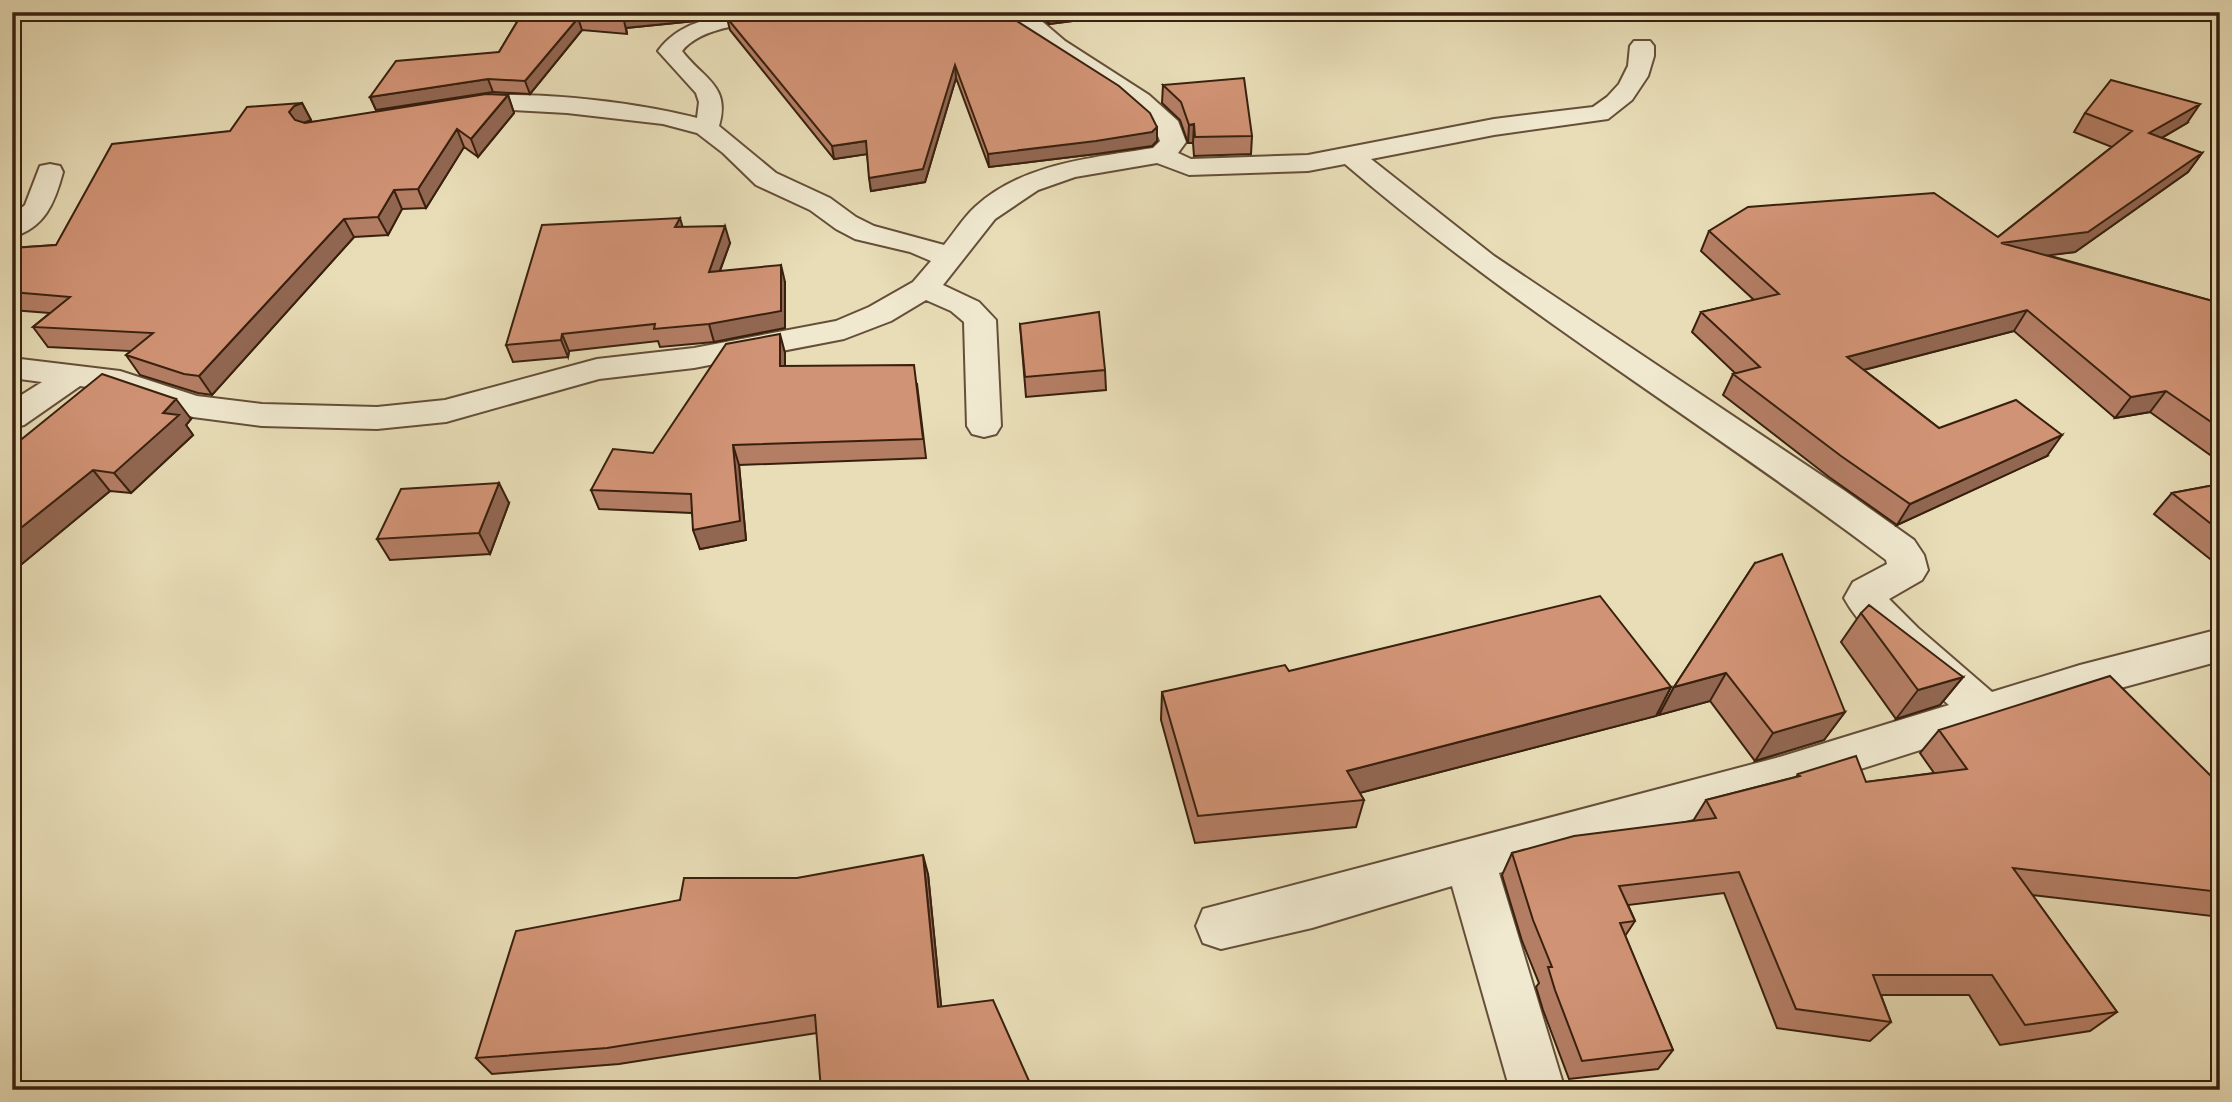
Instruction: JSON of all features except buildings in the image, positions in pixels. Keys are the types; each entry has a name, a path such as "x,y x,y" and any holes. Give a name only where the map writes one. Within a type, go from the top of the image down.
{"street":[{"path":"706,128 713,111 713,99 705,87 679,65 670,51 673,44 689,32 700,28 808,12"},
{"path":"12,368 120,381 193,406 262,415 377,418 446,411 597,369 694,358 844,329 880,314 924,288 985,214 1028,184 1070,170 1162,154 1173,142 1169,126 1140,100 1047,39 1017,12"},
{"path":"1162,154 1189,167 1308,163 1494,127 1599,114 1613,108 1625,93 1644,59 1642,46"},
{"path":"429,111 493,102 521,103 664,117 706,128 732,146 766,179 820,204 846,223 865,233 919,245 950,258"},
{"path":"1352,156 1514,285 1604,348 1823,491 1900,550 1905,555 1908,570 1867,592 1864,598 1903,639 1984,711"},
{"path":"12,228 24,223 40,206 50,172"},
{"path":"924,288 956,302 975,313 980,320 984,426"},
{"path":"12,417 73,376"},
{"path":"1221,926 1312,905 1776,777 2080,682 2220,645"},
{"path":"1472,859 1477,888 1538,1090"}]}
